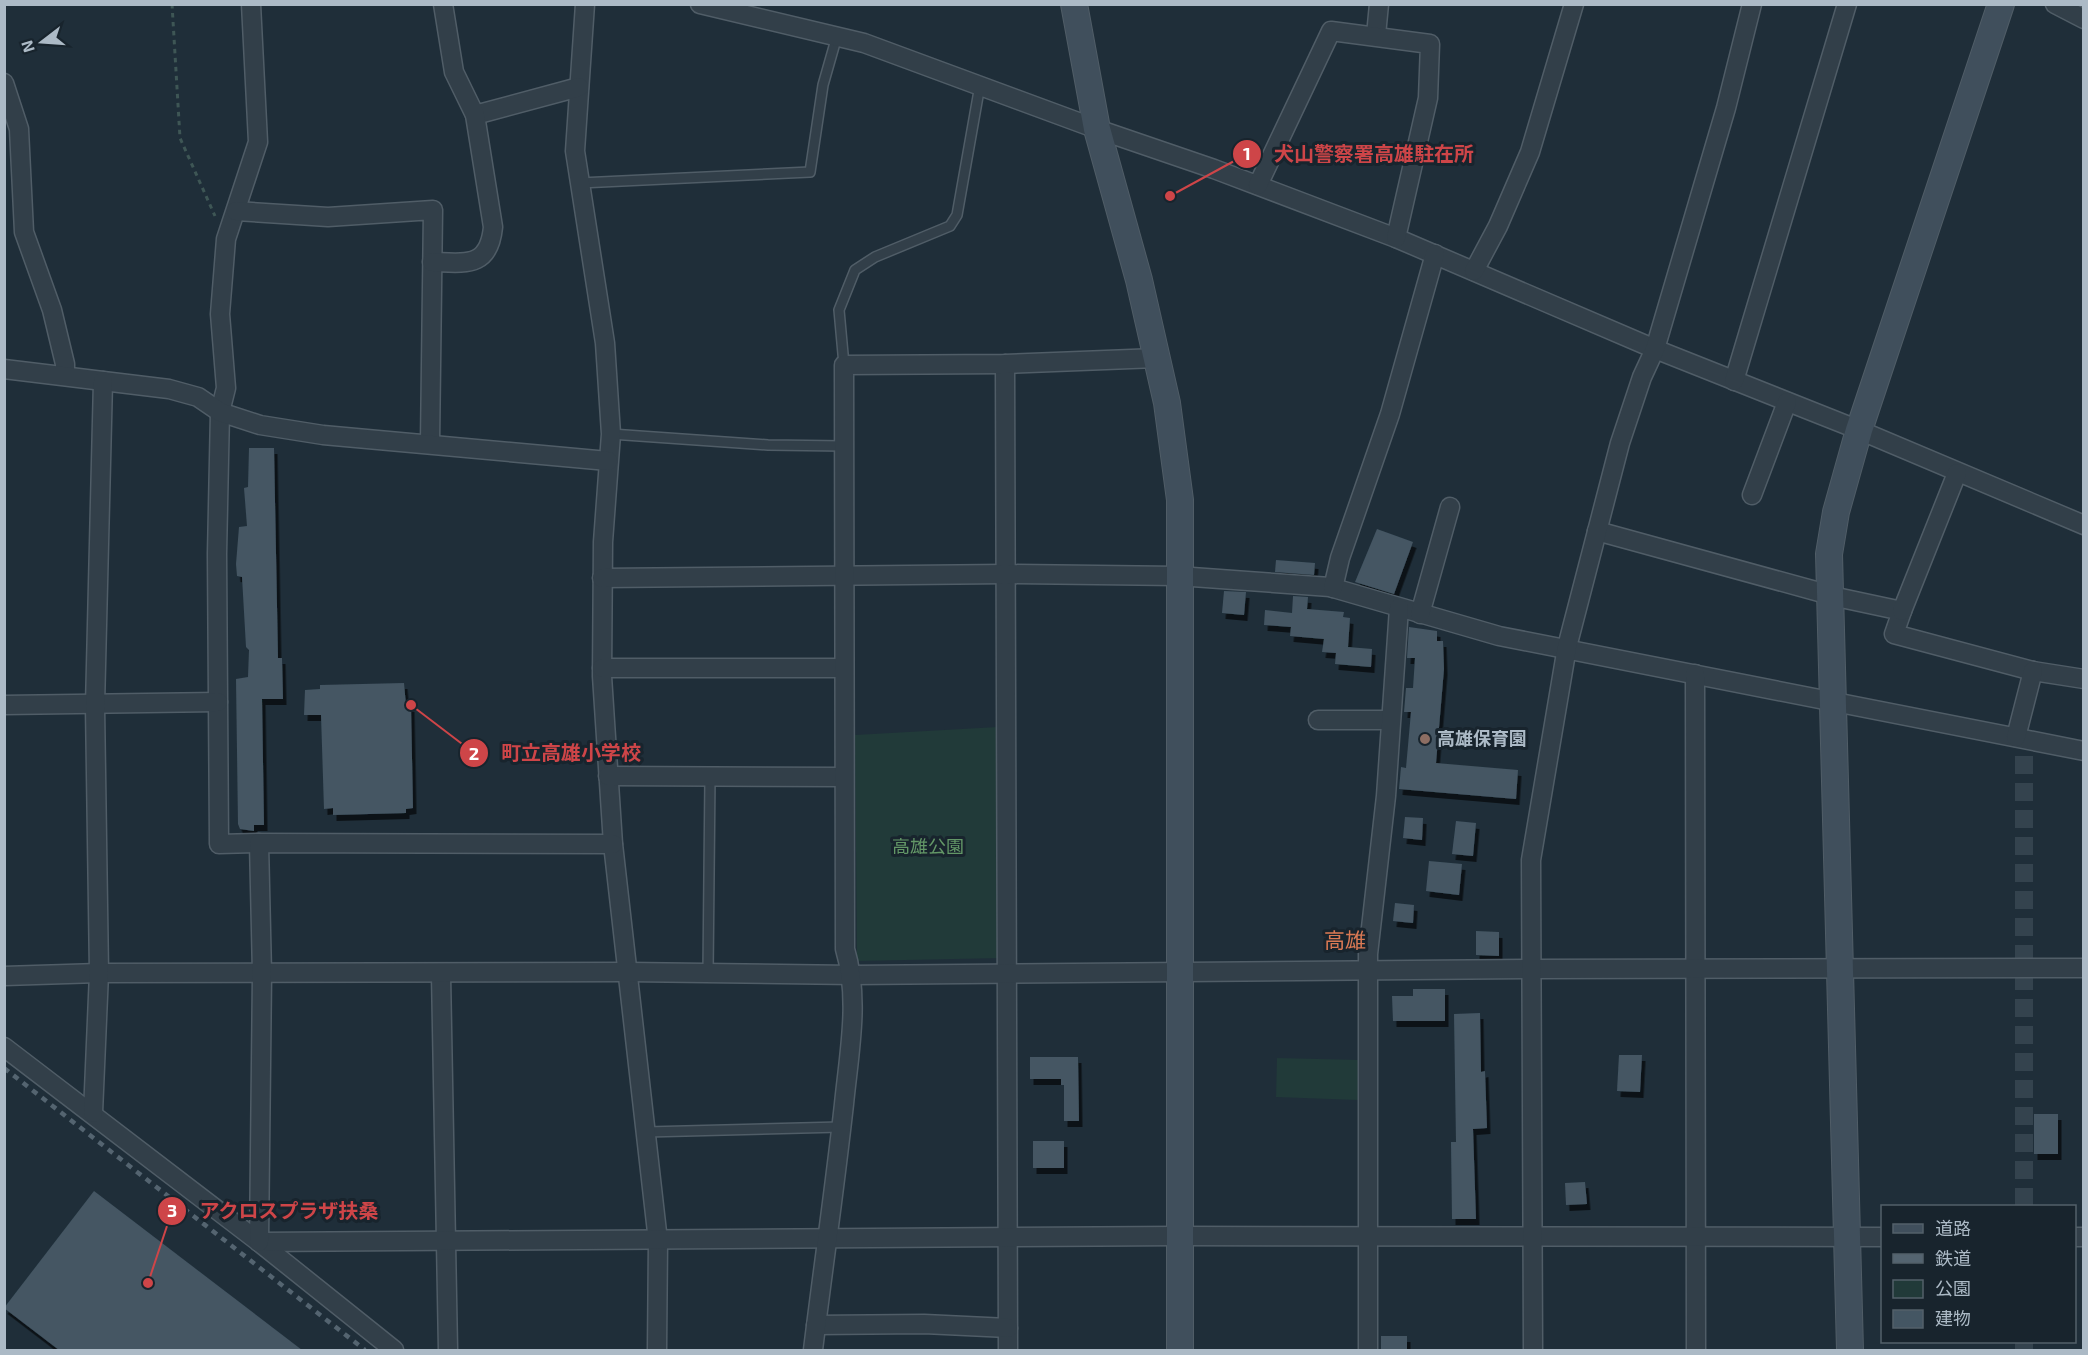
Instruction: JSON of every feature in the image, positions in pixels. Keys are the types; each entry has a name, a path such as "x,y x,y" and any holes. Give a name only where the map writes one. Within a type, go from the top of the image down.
{"street":[{"path":"251,4 258,142 226,239 220,314 226,388 220,412 219,844 613,844"},
{"path":"432,262 469,262 484,256 491,243 493,227 476,115 454,72 443,4"},
{"path":"585,4 575,151 605,343 611,434 602,578 602,668 613,844 658,1241 657,1350"},
{"path":"700,4 864,43 1097,129 1258,185 1435,254 1655,349 1859,430 2084,525"},
{"path":"1074,4 1097,129 1139,280 1167,403 1180,500 1178,576 1180,1350"},
{"path":"1376,34 1379,4"},
{"path":"1474,271 1498,226 1530,152 1574,4"},
{"path":"1533,1350 1531,860 1567,647 1620,442 1642,377 1655,349 1726,108 1752,4"},
{"path":"1734,381 1847,4"},
{"path":"1850,1350 1829,592 1831,534 1859,430 2001,4"},
{"path":"2055,4 2084,19"},
{"path":"1258,185 1331,31 1376,34 1430,44 1428,98 1396,238"},
{"path":"4,83 24,232 52,310 65,364 64,375"},
{"path":"476,115 579,87"},
{"path":"236,211 328,217 433,210 430,443"},
{"path":"1333,588 1340,558 1390,414 1435,254"},
{"path":"813,1350 825,1239 836,1184 852,1027 853,975 845,949 844,364 1005,364 1157,358"},
{"path":"1005,364 1008,1350"},
{"path":"4,369 169,389 198,397 220,412 260,425 323,435 430,443 608,462"},
{"path":"93,1113 99,973 95,706 103,381"},
{"path":"1752,495 1787,402"},
{"path":"1957,473 1894,634 2032,671 2084,679"},
{"path":"1420,614 1450,507"},
{"path":"1597,531 1902,611"},
{"path":"602,578 844,574 1178,576 1333,588 1499,636 1567,647 2084,751"},
{"path":"1368,1350 1368,971 1386,796 1399,608"},
{"path":"602,668 844,668"},
{"path":"2016,737 2032,671"},
{"path":"1695,674 1696,1350"},
{"path":"4,705 95,706 218,702"},
{"path":"1318,720 1390,720"},
{"path":"608,776 844,777"},
{"path":"259,843 262,974 259,1242"},
{"path":"4,976 99,973 628,972 853,975 1180,971 2084,968"},
{"path":"441,974 448,1350"},
{"path":"4,1047 93,1113 394,1350"},
{"path":"259,1242 1179,1236 1881,1237"},
{"path":"816,1325 924,1324 1008,1328"}],"lane":[{"path":"580,183 810,172 823,85 837,36"},
{"path":"844,364 839,310 855,270 875,257 950,226 957,215 980,84"},
{"path":"611,434 768,445 844,446"},
{"path":"708,973 710,777"},
{"path":"646,1132 841,1127"}],"path":[{"path":"172,4 180,138 226,239"}],"green space":[{"name":"高雄公園","path":"998,727 1003,958 857,961 855,735"},
{"path":"1277,1058 1360,1060 1358,1100 1276,1097"}],"building":[{"path":"249,448 274,448 278,658 282,658 283,699 262,699 264,825 254,825 254,831 240,829 238,824 236,679 248,677 249,650 246,647 242,577 237,576 236,564 239,527 247,526 244,488 248,487"},
{"path":"1377,529 1413,542 1394,594 1355,582"},
{"path":"1276,560 1315,563 1314,575 1275,572"},
{"path":"1224,591 1246,592 1244,615 1222,613"},
{"path":"1293,596 1308,597 1307,609 1344,612 1343,617 1350,618 1348,647 1372,649 1371,667 1335,664 1336,653 1322,652 1324,639 1290,636 1291,627 1264,625 1265,610 1292,613"},
{"path":"1409,627 1437,631 1437,641 1443,641 1444,669 1436,763 1518,770 1516,799 1399,789 1401,767 1406,768 1411,712 1404,712 1406,688 1413,688 1415,658 1407,658"},
{"path":"404,683 406,705 411,706 413,808 406,809 406,813 333,815 333,808 324,809 321,715 304,715 305,690 320,689 320,685"},
{"path":"1405,817 1423,818 1422,840 1403,838"},
{"path":"1456,821 1476,823 1473,856 1452,854"},
{"path":"1429,861 1462,864 1459,895 1426,891"},
{"path":"1395,903 1414,905 1413,923 1393,921"},
{"path":"1476,931 1499,932 1499,956 1476,955"},
{"path":"1413,989 1445,989 1445,1021 1393,1021 1392,996 1413,996"},
{"path":"1480,1013 1481,1072 1485,1071 1487,1128 1473,1129 1476,1219 1452,1219 1451,1142 1456,1142 1454,1014"},
{"path":"1619,1055 1642,1055 1640,1092 1617,1091"},
{"path":"1030,1057 1078,1057 1079,1121 1064,1121 1064,1085 1061,1085 1061,1079 1030,1079"},
{"path":"2034,1114 2058,1114 2058,1154 2034,1154"},
{"path":"1033,1141 1064,1141 1064,1168 1033,1168"},
{"path":"1585,1182 1587,1204 1566,1205 1565,1183"},
{"path":"94,1191 302,1350 59,1350 4,1308"},
{"path":"1381,1336 1407,1336 1407,1350 1381,1350"}],"tunnel":[{"path":"2024,739 2024,1205"},
{"path":"2024,1343 2024,1350"}],"railway":[{"path":"4,1068 365,1350"}],"place":[{"name":"犬山警察署高雄駐在所","path":"1170,196"},
{"name":"町立高雄小学校","path":"411,705"},
{"name":"高雄保育園","path":"1425,739"},
{"name":"アクロスプラザ扶桑","path":"148,1283"}],"district":[{"name":"高雄","path":"1345,941"}]}
